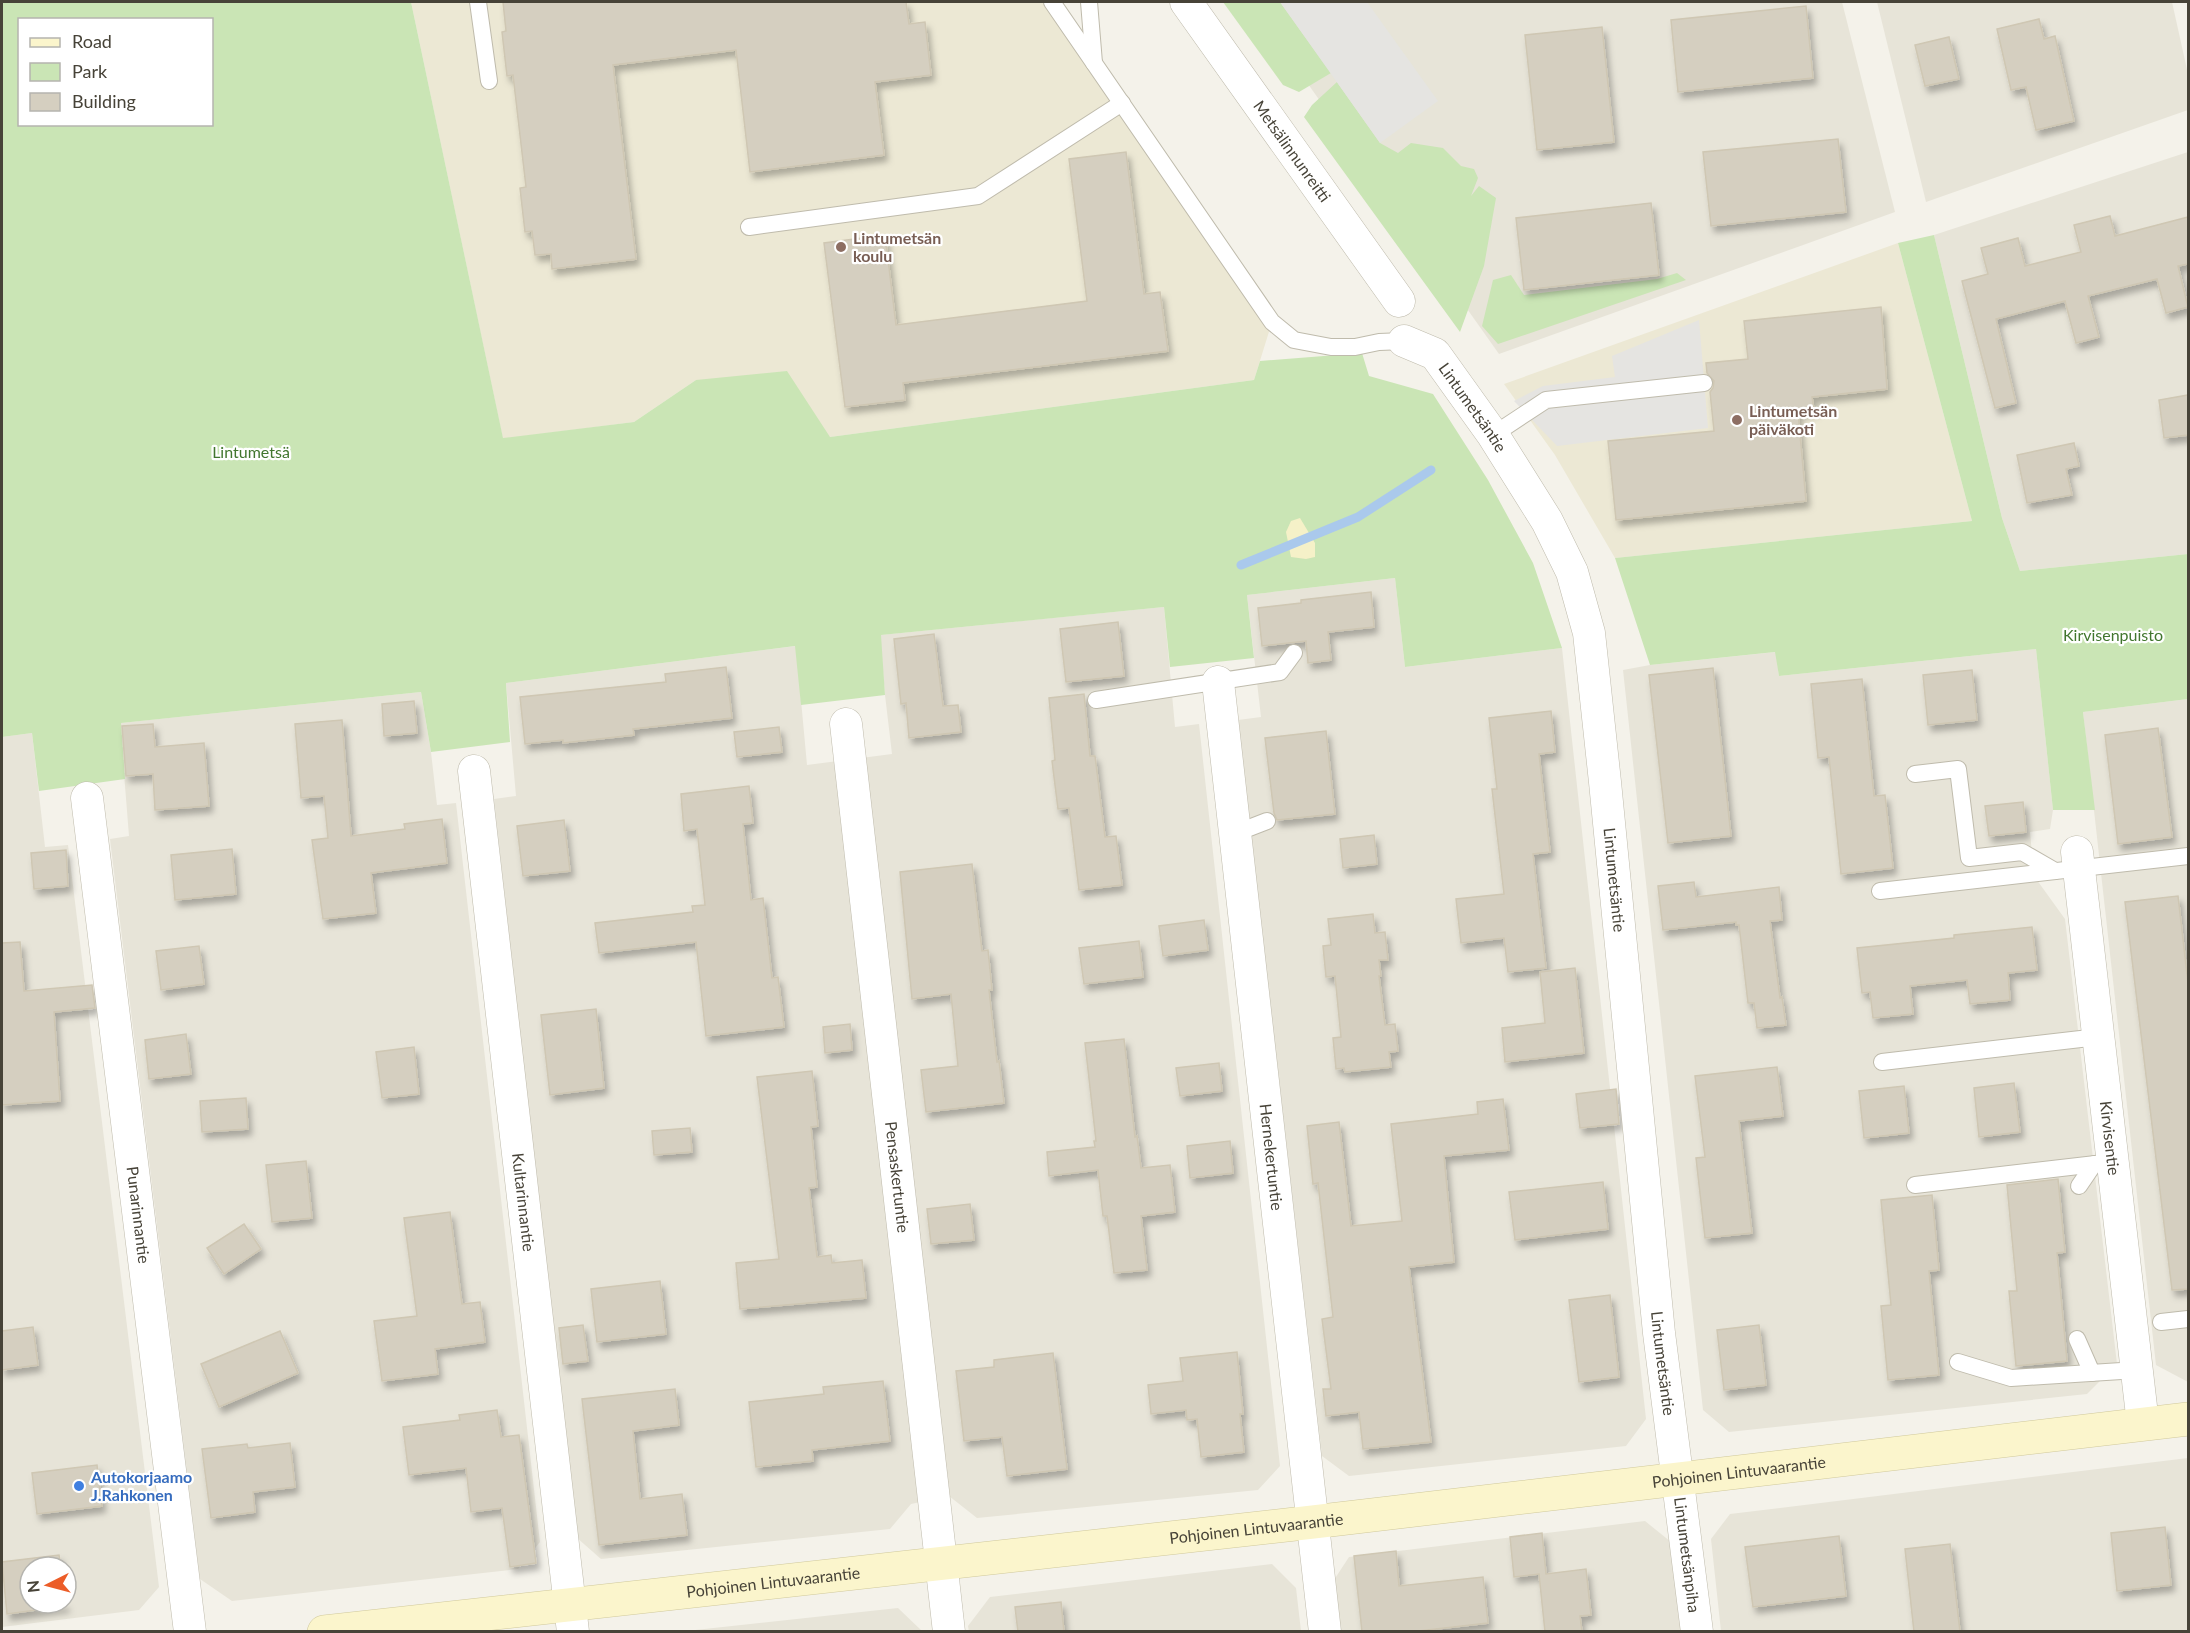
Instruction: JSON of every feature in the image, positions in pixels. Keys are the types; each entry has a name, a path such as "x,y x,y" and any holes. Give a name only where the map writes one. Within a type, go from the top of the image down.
{"street":[{"name":"Metsälinnunreitti","path":"1186,2 1399,301"},
{"name":"Lintumetsäntie","path":"1404,341 1435,354 1493,435 1547,521 1572,572 1589,633 1659,1333 1678,1478"},
{"name":"Hernekertuntie","path":"1218,682 1325,1632"},
{"name":"Pensaskertuntie","path":"846,724 949,1632"},
{"name":"Kultarinnantie","path":"474,771 572,1618"},
{"name":"Punarinnantie","path":"87,798 190,1632"},
{"name":"Kirvisentie","path":"2070,864 2098,1037 2104,1163 2137,1370 2143,1424"},
{"name":"Pohjoinen Lintuvaarantie","path":"324,1632 572,1618 941,1562 1313,1522 2188,1419"},
{"name":"Lintumetsänpiha","path":"1678,1478 1697,1632"}],"lane":[{"path":"478,2 489,81"},
{"path":"1052,2 1272,322 1294,339 1331,347 1355,347 1379,342 1404,341"},
{"path":"1089,2 1094,63"},
{"path":"749,227 978,195 1122,103"},
{"path":"1493,435 1546,400 1704,383"},
{"path":"1096,700 1280,672 1294,653"},
{"path":"1915,774 1958,770 1969,858 2022,852 2070,864"},
{"path":"1236,833 1267,821"},
{"path":"1880,891 2070,864 2188,856"},
{"path":"1882,1062 2098,1037"},
{"path":"1915,1185 2104,1163"},
{"path":"2079,1186 2104,1163"},
{"path":"2161,1322 2188,1319"},
{"path":"2077,1339 2092,1373"},
{"path":"1958,1362 2011,1378 2137,1370"}],"shaded area":[{"name":"Lintumetsän koulu","path":"411,2 1052,2 1272,322 1254,380 830,437 696,380 634,422 503,439"},
{"path":"1250,2 1842,2 1895,212 1499,354"},
{"path":"1280,2 1367,2 1438,101 1380,143"},
{"path":"1877,2 2172,2 2188,74 2188,110 1926,202"},
{"path":"2188,152 2188,554 2020,571 2002,518 1934,235"},
{"name":"Lintumetsän päiväkoti","path":"1898,243 1972,521 1615,558 1555,455 1504,384"},
{"path":"1699,320 1708,428 1557,446 1514,401 1543,386 1615,377 1612,356"},
{"path":"1395,578 1405,667 1562,648 1646,1419 1626,1446 1349,1476 1322,1456 1238,720 1261,717 1247,595"},
{"path":"1164,607 1175,727 1199,724 1280,1466 1258,1490 977,1518 949,1496 911,1504 890,1529 601,1559 576,1537 494,799 516,796 506,683 796,646 807,765 892,754 880,635"},
{"path":"2036,649 2053,810 2050,829 2030,832 2034,876 2065,919 2117,1364 2087,1394 1729,1432 1703,1410 1623,670 1650,665 1776,652 1779,676"},
{"path":"421,692 437,805 456,803 540,1542 518,1569 232,1601 200,1579 110,839 129,836 120,723"},
{"path":"2188,699 2188,1382 2156,1365 2083,712"},
{"path":"32,733 45,847 68,845 159,1587 139,1610 2,1627 2,737"},
{"path":"2188,1458 2188,1631 1721,1631 1711,1539 1730,1514"},
{"path":"1645,1521 1671,1542 1681,1631 1338,1631 1332,1583 1349,1557"},
{"path":"1272,1564 1296,1588 1301,1631 969,1632 968,1626 990,1597"},
{"path":"898,1608 922,1631 686,1631"}],"green space":[{"name":"Lintumetsä","path":"2,2 411,2 503,438 634,422 696,380 787,371 830,437 1254,380 1260,361 1362,353 1369,376 1433,394 1488,480 1533,563 1562,648 1405,667 1395,578 1247,595 1254,658 1170,667 1164,607 881,635 885,695 801,705 795,646 506,683 510,742 431,752 421,692 121,723 125,779 39,791 32,733 2,737"},
{"path":"1223,2 1280,2 1331,73 1299,92 1283,85"},
{"path":"1337,82 1380,143 1398,153 1411,143 1443,148 1461,166 1474,169 1478,178 1471,196 1479,186 1496,198 1484,266 1460,332 1304,117 1312,105"},
{"name":"Kirvisenpuisto","path":"1934,235 2002,518 2020,571 2188,554 2188,699 2083,712 2095,810 2053,810 2036,649 1779,676 1775,652 1650,665 1615,558 1972,521 1898,243"},
{"path":"1677,273 1686,280 1498,344 1482,326 1493,280 1511,275 1524,295 1657,279"}],"sand":[{"path":"1300,518 1315,543 1315,557 1306,559 1291,557 1286,532 1291,521"}],"building":[{"path":"503,2 906,2 909,24 925,22 931,75 875,82 884,155 750,172 736,50 613,65 636,259 552,269 551,254 535,255 532,231 525,232 520,188 526,187 513,75 507,76 502,32 506,31"},
{"path":"1806,6 1813,78 1678,92 1671,20"},
{"path":"2039,19 2044,39 2055,36 2074,121 2036,130 2026,87 2011,90 1997,29"},
{"path":"1602,27 1614,142 1537,150 1525,35"},
{"path":"1949,37 1959,79 1925,86 1915,45"},
{"path":"1838,139 1846,212 1711,226 1703,152"},
{"path":"1126,152 1144,294 1160,292 1168,351 903,383 905,400 845,407 824,243 885,235 896,325 1087,301 1069,159"},
{"path":"1651,203 1659,275 1524,290 1516,218"},
{"path":"2110,216 2115,236 2188,217 2188,264 2178,266 2188,307 2166,313 2157,279 2088,296 2099,337 2076,343 2065,301 1996,319 2016,403 1995,408 1962,281 1988,274 1981,248 2018,238 2025,266 2081,252 2074,225"},
{"path":"1881,307 1887,389 1812,397 1814,410 1798,412 1806,501 1616,520 1608,441 1714,431 1710,392 1714,381 1707,373 1706,363 1748,359 1744,321"},
{"path":"2188,395 2188,435 2164,438 2159,400"},
{"path":"2074,443 2079,466 2066,469 2072,495 2027,503 2017,455"},
{"path":"1371,592 1374,627 1328,632 1331,660 1308,663 1306,641 1262,646 1258,608 1301,603 1301,600"},
{"path":"1118,622 1124,676 1066,682 1060,629"},
{"path":"934,634 943,706 958,705 961,732 909,738 906,703 901,704 894,639"},
{"path":"726,667 732,718 633,729 634,735 563,743 563,740 525,744 520,697 666,682 665,674"},
{"path":"1713,668 1731,836 1668,843 1649,675"},
{"path":"1972,670 1977,720 1928,725 1923,675"},
{"path":"1862,679 1874,796 1885,795 1893,868 1841,874 1829,757 1818,758 1811,684"},
{"path":"1084,694 1090,756 1095,756 1105,837 1116,836 1122,885 1079,890 1069,808 1058,809 1052,761 1055,760 1049,698"},
{"path":"414,701 417,733 384,736 382,704"},
{"path":"1551,711 1555,752 1539,754 1550,852 1533,854 1546,968 1508,972 1504,938 1461,943 1456,899 1504,894 1492,789 1497,789 1489,718"},
{"path":"342,720 351,836 405,829 404,824 442,819 447,863 371,873 376,913 323,919 312,840 328,838 324,796 301,798 295,724"},
{"path":"153,724 155,747 204,743 209,806 155,810 153,774 126,776 122,726"},
{"path":"779,727 782,752 737,757 734,732"},
{"path":"2158,728 2172,837 2118,844 2105,735"},
{"path":"1326,731 1335,814 1277,820 1274,813 1265,738"},
{"path":"749,786 753,823 743,824 751,900 763,898 772,978 778,977 784,1027 706,1036 696,942 599,953 595,923 693,912 692,906 705,905 697,829 684,831 681,794"},
{"path":"2023,802 2026,832 1989,836 1985,806"},
{"path":"564,820 570,871 523,876 517,826"},
{"path":"1374,835 1377,864 1343,868 1340,839"},
{"path":"232,849 236,894 175,900 171,855"},
{"path":"66,850 68,886 34,889 31,853"},
{"path":"972,864 982,951 988,950 992,990 989,990 1004,1103 926,1112 921,1070 958,1066 951,994 912,999 900,872"},
{"path":"1694,882 1696,897 1779,887 1782,920 1770,921 1780,998 1782,997 1786,1025 1757,1028 1754,1003 1748,1003 1739,925 1736,925 1736,922 1663,930 1658,886"},
{"path":"2178,896 2188,983 2188,1289 2172,1290 2125,902"},
{"path":"1373,914 1375,933 1385,932 1388,960 1379,960 1381,976 1379,976 1385,1025 1395,1024 1398,1051 1389,1052 1391,1067 1345,1072 1344,1068 1336,1069 1333,1038 1341,1037 1335,976 1326,977 1323,946 1331,945 1328,919"},
{"path":"1204,920 1208,950 1163,956 1159,926"},
{"path":"2032,927 2037,970 2008,973 2010,1000 1970,1004 1967,980 1910,986 1913,1014 1873,1018 1870,992 1862,993 1857,948"},
{"path":"1139,941 1143,977 1084,984 1079,948"},
{"path":"20,942 24,991 92,985 95,1008 54,1012 60,1101 2,1105 2,943"},
{"path":"199,946 204,984 161,990 156,951"},
{"path":"1575,968 1584,1053 1505,1062 1502,1028 1545,1023 1540,972"},
{"path":"596,1009 604,1088 550,1095 541,1015"},
{"path":"850,1024 852,1050 825,1053 823,1027"},
{"path":"186,1034 191,1074 149,1079 145,1040"},
{"path":"1124,1039 1135,1137 1137,1136 1141,1168 1170,1165 1175,1212 1141,1216 1147,1270 1114,1273 1107,1216 1103,1216 1098,1170 1049,1176 1047,1152 1095,1147 1085,1043"},
{"path":"414,1047 419,1094 382,1098 376,1052"},
{"path":"1219,1063 1222,1091 1180,1096 1176,1068"},
{"path":"1777,1067 1783,1116 1739,1121 1752,1233 1705,1238 1696,1158 1705,1157 1695,1076"},
{"path":"812,1071 818,1126 811,1127 817,1187 809,1188 817,1257 831,1255 832,1263 862,1260 866,1298 740,1309 736,1263 779,1259 757,1077"},
{"path":"2014,1083 2020,1132 1979,1137 1974,1088"},
{"path":"1904,1086 1909,1133 1864,1138 1859,1091"},
{"path":"1616,1089 1619,1124 1580,1128 1576,1094"},
{"path":"246,1098 248,1129 202,1132 200,1101"},
{"path":"1503,1099 1509,1150 1444,1156 1454,1262 1409,1267 1431,1442 1363,1449 1359,1412 1326,1416 1323,1389 1331,1389 1322,1319 1333,1317 1318,1183 1313,1184 1307,1126 1339,1122 1351,1226 1402,1221 1391,1124 1478,1114 1477,1102"},
{"path":"690,1128 692,1152 654,1155 652,1131"},
{"path":"1230,1141 1233,1173 1190,1178 1187,1146"},
{"path":"306,1161 312,1218 272,1222 266,1165"},
{"path":"2058,1179 2065,1252 2057,1253 2067,1361 2016,1366 2009,1291 2017,1291 2007,1185"},
{"path":"1603,1182 1608,1229 1515,1240 1509,1192"},
{"path":"1932,1195 1939,1270 1929,1271 1939,1375 1888,1380 1881,1306 1891,1305 1881,1200"},
{"path":"970,1204 974,1240 931,1244 927,1209"},
{"path":"450,1212 462,1304 480,1302 485,1342 435,1349 438,1374 382,1381 374,1321 417,1316 404,1218"},
{"path":"244,1224 261,1249 224,1274 207,1248"},
{"path":"660,1281 666,1334 597,1342 591,1289"},
{"path":"1610,1295 1619,1377 1579,1382 1569,1300"},
{"path":"583,1325 588,1361 563,1364 559,1328"},
{"path":"1759,1325 1766,1385 1724,1390 1717,1330"},
{"path":"33,1327 38,1365 2,1370 2,1331"},
{"path":"280,1331 298,1373 219,1407 201,1364"},
{"path":"1237,1352 1244,1452 1201,1457 1197,1419 1187,1420 1186,1410 1151,1414 1148,1385 1183,1381 1180,1358"},
{"path":"1053,1353 1067,1469 1007,1476 1002,1437 964,1441 956,1371 994,1367 994,1360"},
{"path":"883,1381 890,1441 812,1450 813,1461 756,1467 749,1402 824,1394 823,1387"},
{"path":"675,1389 679,1425 633,1431 640,1499 682,1494 687,1535 599,1545 582,1399"},
{"path":"497,1410 501,1437 519,1435 536,1563 510,1567 502,1508 471,1512 466,1468 409,1475 403,1427 460,1420 459,1415"},
{"path":"290,1443 295,1487 253,1492 255,1512 211,1518 202,1449 247,1444 248,1448"},
{"path":"97,1465 102,1506 37,1514 32,1473"},
{"path":"2165,1527 2171,1585 2117,1591 2111,1533"},
{"path":"1542,1533 1546,1574 1586,1569 1591,1615 1580,1616 1582,1632 1545,1632 1539,1574 1514,1577 1510,1537"},
{"path":"1839,1536 1846,1596 1753,1607 1745,1547"},
{"path":"1950,1544 1960,1632 1914,1632 1905,1549"},
{"path":"1396,1551 1399,1586 1483,1577 1488,1623 1410,1632 1362,1632 1354,1556"},
{"path":"18,1560 18,1613 7,1614 2,1562"},
{"path":"1061,1602 1064,1632 1018,1632 1015,1607"}],"waterway":[{"path":"1241,565 1358,517 1431,470"}],"place":[{"name":"Lintumetsän koulu","path":"841,247"},
{"name":"Lintumetsän päiväkoti","path":"1737,420"},
{"name":"Autokorjaamo J.Rahkonen","path":"79,1486"}]}
